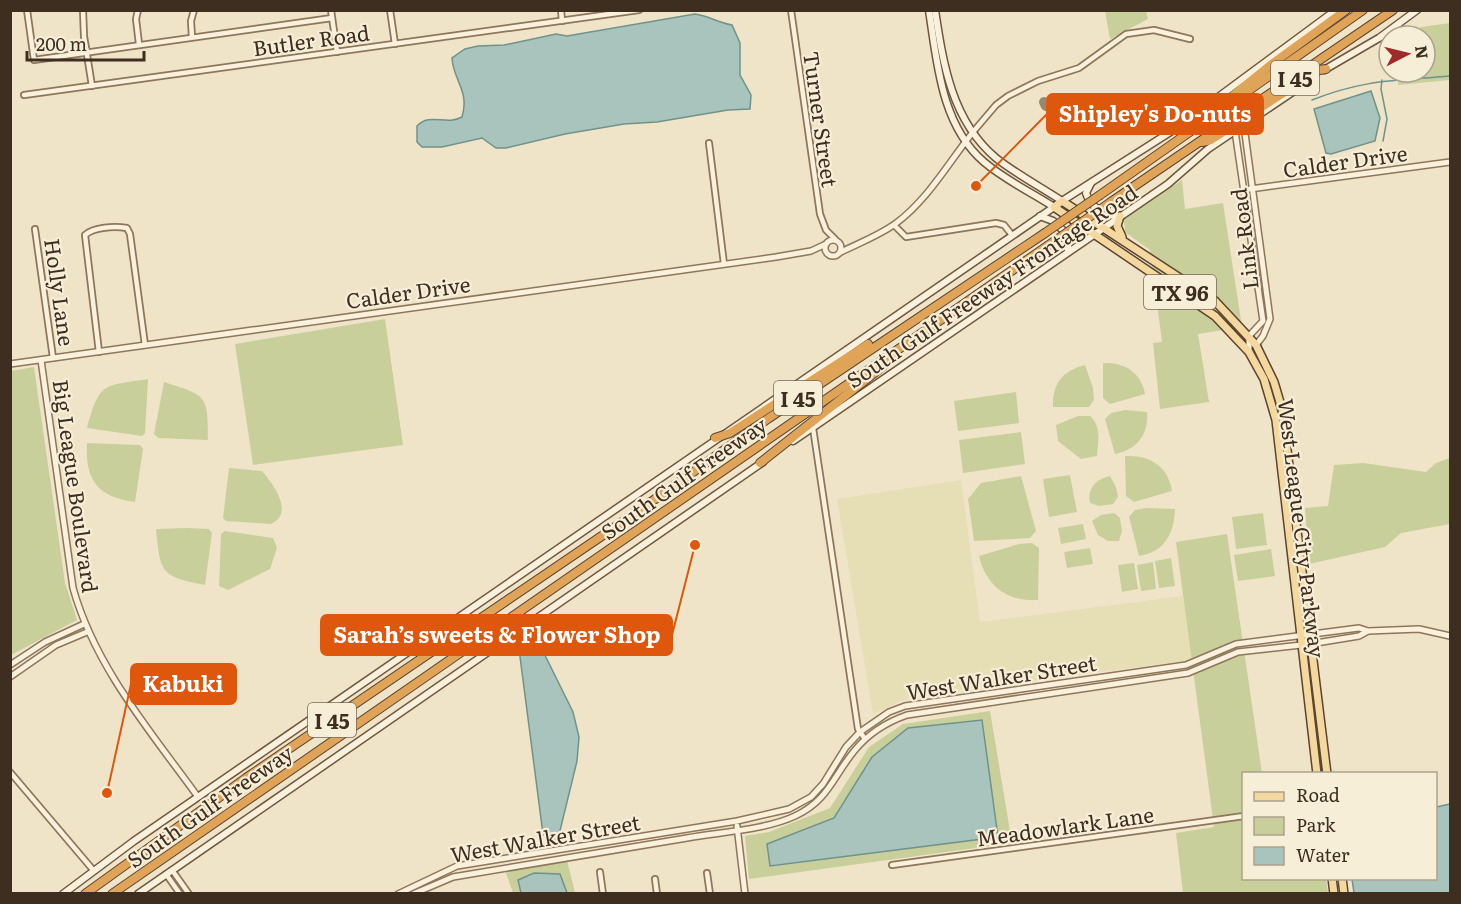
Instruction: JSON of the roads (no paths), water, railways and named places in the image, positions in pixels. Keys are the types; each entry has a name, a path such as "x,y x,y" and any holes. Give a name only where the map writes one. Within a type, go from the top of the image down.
{"highway":[{"path":"1202,124 1218,107 1269,66 1346,10"},
{"name":"South Gulf Freeway","path":"85,894 246,778 1045,233 1363,10"},
{"name":"South Gulf Freeway","path":"112,894 1195,144 1394,10"},
{"path":"1195,144 1211,140 1319,70 1326,69"},
{"path":"715,438 730,433 949,291 982,274"},
{"path":"760,464 884,365 936,330 947,316"}],"main road":[{"name":"West League City Parkway","path":"929,10 939,78 947,102 966,141 985,163 1215,316 1249,352 1264,379 1276,420 1305,635"},
{"name":"West League City Parkway","path":"935,10 948,83 973,132 995,157 1104,226 1215,301 1242,327 1256,345 1274,382 1282,409 1317,772"},
{"name":"South Gulf Freeway Frontage Road","path":"63,894 198,797 715,438 1093,180 1174,129 1336,10"},
{"name":"South Gulf Freeway Frontage Road","path":"138,894 1167,184 1235,131 1326,69 1379,39 1417,10"},
{"path":"1093,180 1086,193 1093,205 1110,216 1119,216 1117,226 1125,241"},
{"path":"1040,216 1053,221 1068,235 1068,252"},
{"name":"West League City Parkway","path":"1306,644 1327,772"}],"street":[{"path":"27,10 34,60 332,18"},
{"path":"83,10 92,86"},
{"path":"138,10 136,19 139,44"},
{"path":"192,37 191,21 194,10"},
{"path":"331,10 337,52"},
{"path":"390,10 395,44"},
{"path":"561,10 562,21"},
{"name":"Butler Road","path":"24,95 639,10"},
{"name":"Turner Street","path":"791,10 820,214 826,230 826,244"},
{"path":"826,244 828,255 836,256 894,225 918,202 996,105 1008,96 1038,81 1079,68 1126,34 1154,30 1190,39"},
{"name":"Link Road","path":"1244,126 1270,319 1256,345"},
{"name":"Link Road","path":"1235,131 1263,321 1257,329"},
{"path":"709,143 724,264"},
{"name":"Calder Drive","path":"1245,190 1450,162"},
{"path":"894,225 906,237 996,223 1004,225 1012,235"},
{"path":"99,352 85,235 91,230 119,227 127,228 129,232 145,345"},
{"name":"Holly Lane","path":"35,230 53,358"},
{"name":"Turner Street","path":"826,230 837,241"},
{"path":"841,252 837,241 858,244"},
{"name":"Calder Drive","path":"10,364 724,264 811,250 837,241"},
{"path":"1253,244 1260,243"},
{"name":"Calder Drive","path":"811,250 828,255"},
{"path":"1242,327 1257,329"},
{"path":"1249,352 1249,336 1257,329"},
{"name":"Big League Boulevard","path":"41,360 73,588 84,624 124,693 198,797"},
{"path":"813,428 860,732 865,739"},
{"path":"10,665 45,642 84,624"},
{"name":"West Walker Street","path":"398,894 457,866 737,821 784,811 811,797 860,732 889,712 918,704 1186,665 1236,644 1359,628 1368,631 1419,629 1450,636"},
{"name":"West Walker Street","path":"413,894 453,877 737,829 793,817 817,803 865,739 892,720 919,712 1188,673 1238,652 1359,636 1368,631"},
{"path":"10,677 56,645 87,632"},
{"path":"10,772 94,871"},
{"name":"Meadowlark Lane","path":"892,865 1242,816"},
{"path":"737,821 745,894"},
{"path":"632,838 634,847"},
{"path":"453,877 457,866"},
{"path":"169,872 180,894"},
{"path":"169,872 189,894"},
{"path":"600,872 603,894"},
{"path":"708,873 710,894"},
{"path":"655,879 657,894"}],"water":[{"path":"695,14 732,25 740,43 740,75 751,95 750,109 728,110 657,122 624,124 565,134 506,148 496,148 482,138 442,147 422,147 417,142 417,126 422,122 462,117 463,93 452,58 465,49 504,45 556,34 567,36"},
{"path":"1371,91 1380,118 1375,141 1331,154 1326,153 1314,109"},
{"path":"534,633 573,712 579,737 577,761 558,839 551,841 543,834 519,649 525,639"},
{"path":"982,720 998,837 770,866 767,844 834,818 872,757 908,728"},
{"path":"1450,804 1450,893 1354,893 1352,880 1437,880 1437,807"},
{"path":"534,873 560,874 567,893 521,893 518,880"}],"waterway":[{"path":"1312,100 1364,84 1450,76"},
{"path":"1382,84 1387,119 1383,141"}],"place":[{"name":"Shipley's Do-nuts","path":"976,186"},
{"name":"Sarah’s sweets & Flower Shop","path":"695,545"},
{"name":"Kabuki","path":"107,793"}]}
